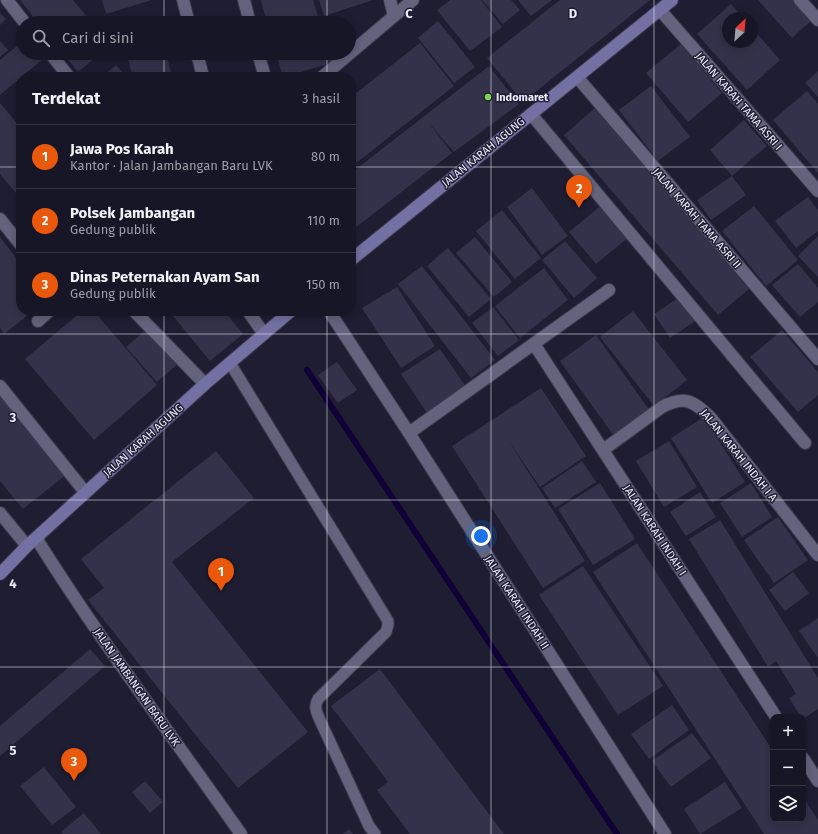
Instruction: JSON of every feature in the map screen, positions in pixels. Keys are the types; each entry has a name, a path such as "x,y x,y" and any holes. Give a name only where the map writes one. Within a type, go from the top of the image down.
{"street":[{"path":"7,0 20,16"},
{"path":"183,0 187,16"},
{"path":"244,0 248,16"},
{"path":"390,0 394,16"},
{"path":"356,48 413,0"},
{"name":"JALAN KARAH AGUNG","path":"356,256 672,0"},
{"path":"800,0 818,20"},
{"name":"JALAN KARAH TAMA ASRI I","path":"660,10 818,191"},
{"path":"56,60 65,72"},
{"path":"199,60 202,72"},
{"path":"260,60 264,72"},
{"path":"328,72 342,60"},
{"name":"JALAN KARAH TAMA ASRI II","path":"577,77 818,359"},
{"path":"531,114 805,443"},
{"path":"0,219 16,239"},
{"path":"409,433 609,290"},
{"path":"38,321 44,316"},
{"path":"139,316 205,384"},
{"path":"251,316 264,334"},
{"name":"JALAN KARAH AGUNG","path":"0,574 27,546 85,492 205,384 285,316"},
{"name":"JALAN KARAH INDAH II","path":"332,316 409,433 665,834"},
{"name":"JALAN KARAH INDAH I","path":"534,344 774,714"},
{"path":"0,386 85,492"},
{"name":"JALAN KARAH INDAH I A","path":"603,450 662,407 681,400 695,403 711,418 818,555"},
{"path":"0,513 27,546"},
{"name":"JALAN JAMBANGAN BARU LVK","path":"36,538 121,666 242,834"},
{"path":"806,763 818,781"}],"lane":[{"path":"230,363 388,622 388,629 386,632 318,699 316,706 322,726 369,826 375,834"}],"building":[{"path":"20,0 73,0 86,16 33,16"},
{"path":"102,0 152,0 106,14"},
{"path":"261,0 313,0 318,16 265,16"},
{"path":"319,0 373,0 324,16"},
{"path":"450,0 481,0 502,27 470,51 437,10"},
{"path":"482,0 511,0 520,10 503,24"},
{"path":"518,0 552,0 531,16"},
{"path":"560,0 650,0 523,102 487,58"},
{"path":"758,0 795,0 812,20 792,38"},
{"path":"731,4 738,12 722,12 722,48 758,48 758,35 780,60 747,90 697,34"},
{"path":"0,13 6,19 0,25"},
{"path":"438,21 475,67 454,83 418,38"},
{"path":"0,41 8,50 0,57"},
{"path":"420,43 454,86 356,163 356,93"},
{"path":"681,44 722,93 688,122 646,73"},
{"path":"16,47 16,60 42,60 27,72 16,72 16,82 0,95 0,60"},
{"path":"69,60 93,60 78,72"},
{"path":"129,60 168,60 171,72 132,72"},
{"path":"278,60 331,60 332,63 300,72 282,72"},
{"path":"116,65 122,72 108,72"},
{"path":"489,66 519,104 454,152 428,122 452,153 356,227 356,169"},
{"path":"818,71 818,97 805,83"},
{"path":"651,86 690,137 658,161 619,110"},
{"path":"807,91 818,104 818,173 773,120"},
{"path":"0,103 16,122 16,193 0,174"},
{"path":"595,108 749,289 718,315 564,135"},
{"path":"744,120 767,146 732,176 710,150"},
{"path":"732,176 746,195 711,220 697,200"},
{"path":"532,188 568,236 542,255 507,207"},
{"path":"808,197 818,210 818,231 796,248 775,221"},
{"path":"603,204 630,236 596,264 569,232"},
{"path":"754,206 798,260 766,286 722,231"},
{"path":"502,210 541,258 515,279 476,231"},
{"path":"818,236 818,277 798,256"},
{"path":"0,237 16,258 16,316 27,316 4,334 0,328"},
{"path":"475,237 512,282 494,297 456,253"},
{"path":"565,241 597,278 574,298 542,260"},
{"path":"448,248 491,299 469,317 427,266"},
{"path":"798,264 818,288 818,302 800,317 772,285"},
{"path":"422,266 495,360 471,378 398,284"},
{"path":"544,268 568,300 520,338 495,306"},
{"path":"397,287 435,346 401,368 362,308"},
{"path":"681,296 697,320 670,338 654,314"},
{"path":"493,307 519,340 498,356 472,323"},
{"path":"633,311 687,380 654,406 600,337"},
{"path":"76,316 98,316 157,385 94,440 25,359"},
{"path":"173,316 228,316 243,334 210,361"},
{"path":"148,328 179,363 157,382 126,347"},
{"path":"782,330 818,372 818,395 798,412 750,357"},
{"path":"596,335 650,411 614,436 560,361"},
{"path":"440,349 466,387 427,413 401,374"},
{"path":"337,362 357,390 338,403 318,375"},
{"path":"541,388 586,456 540,487 508,440 585,561 543,588 452,446"},
{"path":"0,390 68,473 23,509 0,481"},
{"path":"704,417 745,482 712,503 671,438"},
{"path":"669,441 697,487 664,507 636,461"},
{"path":"216,451 254,498 172,562 308,732 238,788 88,600 104,588 81,559"},
{"path":"582,461 596,482 555,508 542,488"},
{"path":"600,483 635,539 593,565 558,509"},
{"path":"751,483 772,517 742,537 720,503"},
{"path":"700,492 716,517 686,536 670,512"},
{"path":"778,517 808,560 774,583 744,540"},
{"path":"720,520 818,678 818,709 806,717 806,714 799,714 789,698 796,694 776,661 768,667 689,539"},
{"path":"637,543 770,746 770,822 806,822 806,802 818,820 818,834 764,834 593,572"},
{"path":"583,566 663,686 618,715 539,595"},
{"path":"793,572 809,593 785,611 769,590"},
{"path":"818,618 818,658 799,631"},
{"path":"90,649 105,666 0,756 0,726"},
{"path":"380,669 504,834 410,834 377,790 388,782 331,706"},
{"path":"672,705 689,730 649,759 631,734"},
{"path":"692,733 711,758 671,787 652,761"},
{"path":"44,767 76,807 52,825 20,786"},
{"path":"145,781 163,802 150,813 132,792"},
{"path":"725,782 742,808 700,834 684,809"},
{"path":"84,813 101,834 63,834 61,832"},
{"path":"349,829 353,834 343,834"}],"waterway":[{"path":"307,370 617,834"}],"place":[{"name":"Indomaret","path":"488,97"},
{"name":"Polsek Jambangan","path":"579,208"},
{"name":"Jawa Pos Karah","path":"221,591"},
{"name":"Dinas Peternakan Ayam San","path":"74,781"}]}
